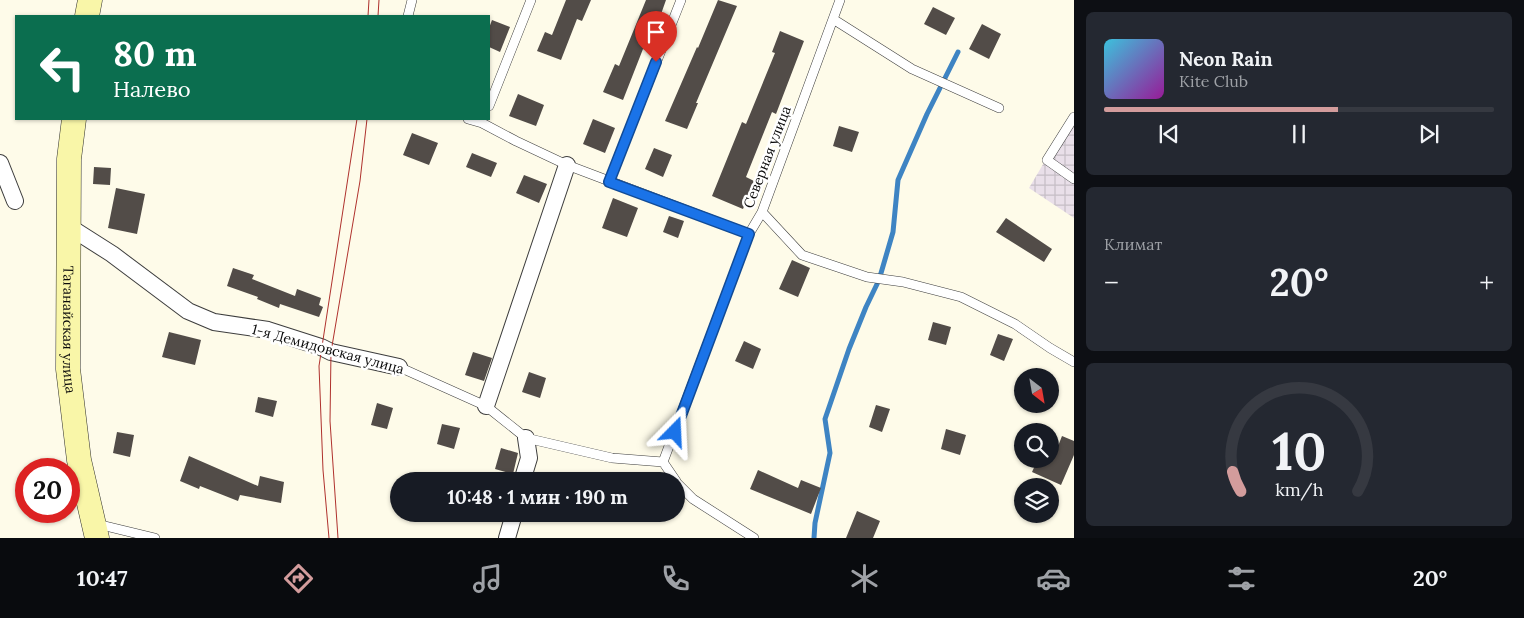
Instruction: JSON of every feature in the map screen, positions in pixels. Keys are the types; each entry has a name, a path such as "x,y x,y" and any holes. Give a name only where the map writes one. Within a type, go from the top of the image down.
{"main road":[{"path":"88,15 90,0"},
{"name":"Таганайская улица","path":"74,120 69,159 68,376 79,460 95,531"}],"street":[{"path":"0,163 15,200"},
{"path":"486,406 566,165"},
{"name":"1-я Демидовская улица","path":"68,226 112,254 188,310 214,322 268,330 331,352 399,367"},
{"path":"525,472 529,458 526,438"},
{"path":"507,538 512,522"}],"lane":[{"path":"408,15 412,0"},
{"path":"490,103 531,0"},
{"path":"609,182 681,0"},
{"name":"Северная улица","path":"663,462 749,234 762,212 840,0"},
{"path":"833,20 912,69 999,108"},
{"path":"1074,117 1047,160 1074,179"},
{"path":"483,121 516,141 566,165 749,234"},
{"path":"762,212 802,256 867,277 903,282 962,297 1015,324 1074,362"},
{"name":"1-я Демидовская улица","path":"399,367 486,406 526,438 612,458 663,462"},
{"path":"663,462 670,472"},
{"path":"685,491 693,499 754,538"},
{"path":"95,531 155,538"}],"shaded area":[{"path":"1074,112 1074,218 1029,188"}],"building":[{"path":"566,0 591,0 582,21 577,19 561,60 537,51 545,32 552,35"},
{"path":"646,0 666,0 648,51 643,49 623,100 603,92 615,64 619,66"},
{"path":"718,0 737,6 687,129 665,121"},
{"path":"933,7 955,18 946,35 924,24"},
{"path":"492,20 510,27 500,52 490,47 490,25"},
{"path":"982,24 1001,34 989,59 969,49"},
{"path":"780,31 804,41 776,114 772,112 746,177 754,181 743,209 712,196 742,122 746,124 775,53 772,52"},
{"path":"518,94 544,105 536,126 509,116"},
{"path":"593,119 615,128 605,153 583,144"},
{"path":"839,126 859,132 852,152 833,146"},
{"path":"412,133 438,143 429,165 403,155"},
{"path":"654,148 672,155 663,177 645,169"},
{"path":"472,153 497,163 491,177 466,167"},
{"path":"94,167 111,168 110,185 93,184"},
{"path":"524,175 547,184 539,203 516,193"},
{"path":"116,188 145,194 137,234 108,228"},
{"path":"613,198 638,208 627,237 602,228"},
{"path":"669,216 684,221 678,238 663,232"},
{"path":"1006,218 1052,249 1044,262 996,232"},
{"path":"792,260 810,268 798,297 779,289"},
{"path":"233,268 254,275 252,279 295,296 297,289 321,298 319,305 323,307 319,317 280,304 279,308 257,299 258,297 227,286"},
{"path":"933,322 951,327 946,345 928,340"},
{"path":"169,332 201,340 195,365 162,357"},
{"path":"998,334 1013,339 1004,361 990,355"},
{"path":"744,341 761,349 753,369 735,361"},
{"path":"473,352 492,358 484,381 465,375"},
{"path":"529,372 546,378 540,398 522,392"},
{"path":"258,397 277,401 273,417 255,412"},
{"path":"377,403 393,408 387,429 371,425"},
{"path":"876,405 890,409 882,432 869,427"},
{"path":"442,424 460,428 454,449 437,444"},
{"path":"946,429 966,435 960,455 941,449"},
{"path":"117,432 134,435 130,457 113,453"},
{"path":"1062,436 1074,441 1074,455 1061,485 1059,484 1059,478 1045,478 1032,472 1034,468 1059,468 1059,444"},
{"path":"501,448 518,453 513,472 495,469"},
{"path":"189,456 258,486 260,476 284,482 281,503 240,495 238,501 200,486 199,489 180,481"},
{"path":"758,470 798,488 801,480 821,488 811,514 750,489"},
{"path":"857,511 880,521 873,538 846,538"}],"waterway":[{"path":"814,538 815,523 830,453 825,419 849,349 879,280 893,232 898,180 927,114 958,52"}],"tram line":[{"path":"368,15 369,0"},
{"path":"378,15 379,0"},
{"path":"329,538 323,470 319,366 357,120"},
{"path":"338,538 330,421 331,352 360,181 367,120"}],"route":[{"path":"656,62 609,182 749,234 675,432"}]}
